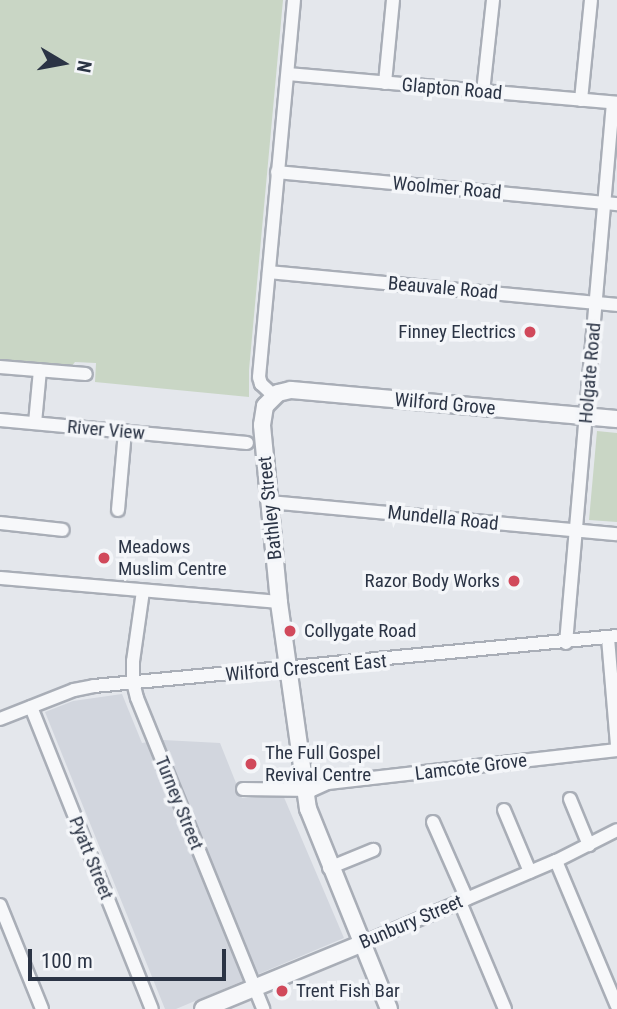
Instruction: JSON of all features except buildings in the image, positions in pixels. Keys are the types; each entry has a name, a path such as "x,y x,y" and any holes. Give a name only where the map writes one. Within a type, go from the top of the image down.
{"street":[{"path":"274,396 261,384 259,377 294,0"},
{"path":"385,82 393,0"},
{"path":"483,92 492,0"},
{"path":"581,100 591,0"},
{"name":"Glapton Road","path":"288,74 615,103"},
{"name":"Holgate Road","path":"566,643 596,303 612,203 615,103"},
{"name":"Woolmer Road","path":"277,172 612,203"},
{"name":"Beauvale Road","path":"269,272 617,305"},
{"path":"0,367 86,374"},
{"path":"35,423 40,370"},
{"name":"Wilford Grove","path":"274,396 291,390 617,419"},
{"name":"Bathley Street","path":"274,396 265,406 262,425 287,670 305,790 315,833 389,1009"},
{"name":"River View","path":"0,420 247,443"},
{"path":"118,510 125,431"},
{"name":"Mundella Road","path":"270,502 617,534"},
{"path":"0,523 63,530"},
{"path":"0,578 279,602"},
{"name":"Turney Street","path":"143,591 133,682 263,1009"},
{"path":"613,637 617,748"},
{"name":"Wilford Crescent East","path":"0,719 74,690 133,682 287,670 613,637"},
{"name":"Pyatt Street","path":"31,707 152,1009"},
{"name":"Lamcote Grove","path":"243,789 305,790 328,783 617,748"},
{"path":"570,799 589,845"},
{"path":"504,810 530,872"},
{"path":"433,822 505,1009"},
{"name":"Bunbury Street","path":"203,1009 556,861 617,830"},
{"path":"329,868 373,849"},
{"path":"556,861 617,1006"},
{"path":"0,905 42,1009"}],"shaded area":[{"path":"122,694 142,743 163,740 220,743 242,798 283,795 344,938 176,1009 165,1009 45,712 73,701"}],"green space":[{"path":"0,0 283,0 249,370 249,397 95,382 96,363 75,362 70,368 0,362"},
{"path":"597,431 617,433 617,522 589,520"}],"place":[{"name":"Finney Electrics","path":"530,332"},
{"name":"Meadows Muslim Centre","path":"104,558"},
{"name":"Razor Body Works","path":"514,581"},
{"name":"Collygate Road","path":"290,631"},
{"name":"The Full Gospel Revival Centre","path":"251,764"},
{"name":"Trent Fish Bar","path":"282,991"}]}
